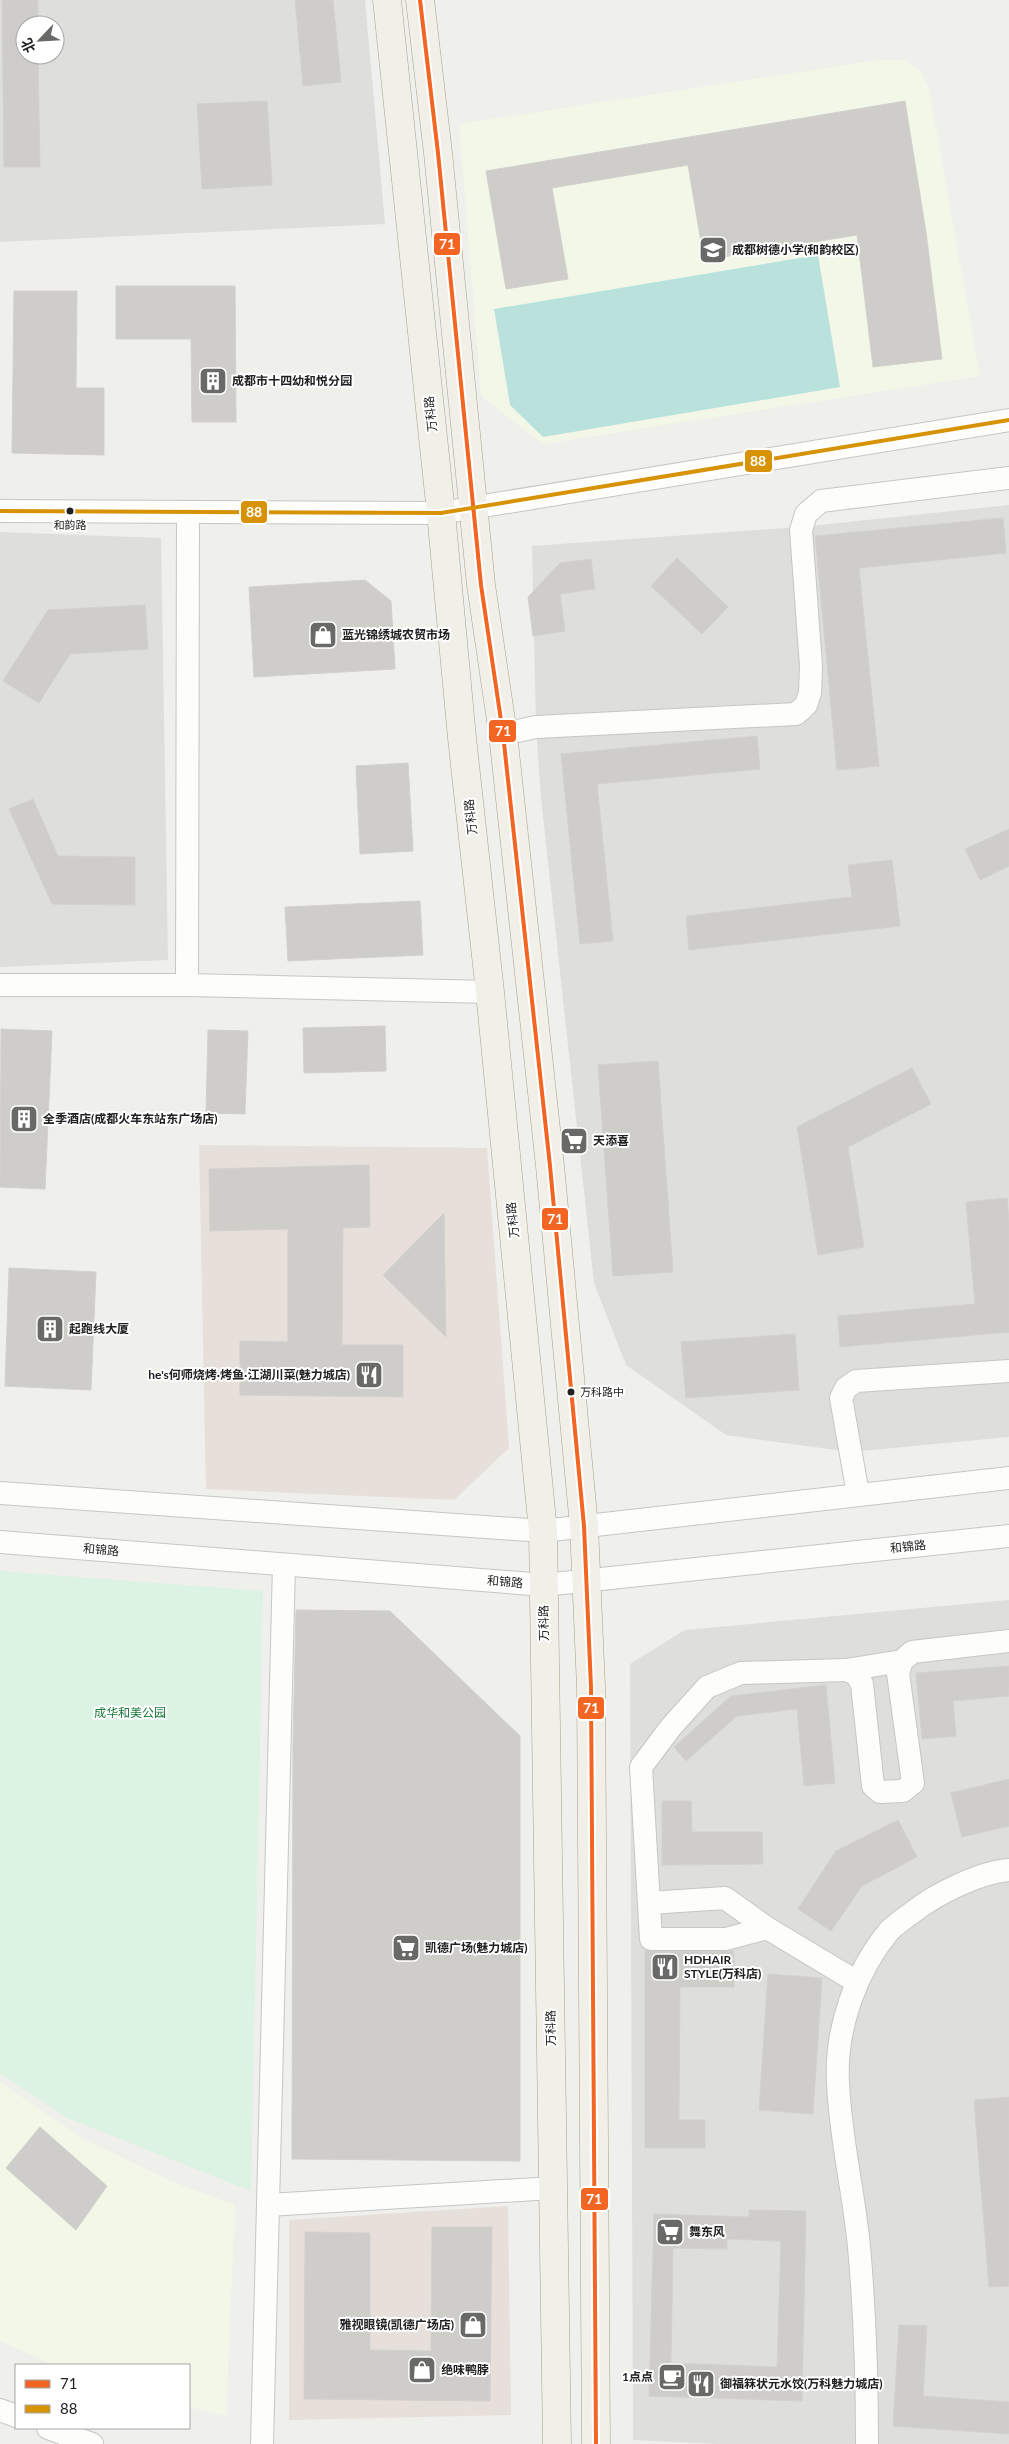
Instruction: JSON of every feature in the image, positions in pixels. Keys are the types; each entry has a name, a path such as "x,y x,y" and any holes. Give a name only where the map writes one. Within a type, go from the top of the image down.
{"main road":[{"name":"万科路","path":"387,0 442,513 462,738 490,992 543,1531 557,2444"},
{"path":"420,0 438,153 481,585 503,734 550,1166 584,1526 591,1697 596,2444"}],"street":[{"path":"0,511 442,513 1009,420"},
{"path":"503,734 536,727 796,714 806,705 810,693 811,666 801,530 806,514 821,501 1009,478"},
{"path":"187,985 188,512"},
{"path":"0,986 187,985 490,992"},
{"path":"858,1494 841,1398 846,1388 856,1381 1009,1371"},
{"path":"0,1493 543,1531 1009,1478"},
{"name":"和锦路","path":"0,1542 544,1585 1009,1536"},
{"path":"262,2444 284,1565"},
{"path":"846,1670 856,1674 862,1684 873,1786 880,1792 903,1792 913,1783 898,1673 902,1661 912,1652 1009,1641"},
{"path":"767,1928 726,1939 651,1939 641,1767 671,1727 707,1686 723,1678 741,1673 846,1670 902,1661"},
{"path":"867,2444 864,2304 857,2225 842,2135 837,2080 842,2032 857,1982 890,1930 924,1902 960,1885 1009,1870"},
{"path":"649,1903 725,1898 767,1928 857,1982"},
{"path":"268,2205 554,2188"},
{"path":"0,2410 15,2416"},
{"path":"51,2429 92,2444"}],"shaded area":[{"path":"0,0 365,0 385,224 0,242"},
{"name":"成都树德小学(和韵校区)","path":"879,60 905,60 920,70 929,89 980,376 543,444 481,396 459,124"},
{"path":"818,255 840,387 543,437 510,405 494,309"},
{"path":"1009,505 1009,1437 851,1452 726,1435 626,1365 594,1283 541,798 536,727 532,546 801,527"},
{"path":"0,532 161,538 168,960 0,967"},
{"path":"199,1145 487,1148 509,1448 454,1500 206,1489"},
{"path":"1009,1600 1009,2444 719,2444 633,2440 630,1664 685,1630"},
{"path":"0,2082 84,2139 173,2182 235,2205 226,2416 190,2407 190,2364 52,2364 0,2341"},
{"path":"508,2206 511,2415 289,2420 289,2220"}],"green space":[{"name":"成华和美公园","path":"0,1571 263,1591 251,2191 65,2117 0,2073"}],"building":[{"path":"2,0 38,0 38,15 15,15 15,65 38,65 40,167 4,167"},
{"path":"295,0 333,0 341,82 303,86"},
{"path":"267,101 272,185 202,189 197,104"},
{"path":"905,101 926,232 942,359 873,367 857,235 704,260 688,165 552,188 568,279 506,289 486,171"},
{"name":"成都市十四幼和悦分园","path":"116,286 235,286 236,422 192,422 191,339 116,339"},
{"path":"14,291 77,291 76,388 104,388 104,455 12,453"},
{"path":"1003,518 1006,553 859,568 879,766 837,770 815,536"},
{"path":"677,558 728,607 702,634 651,586"},
{"path":"591,559 595,589 560,594 565,631 533,636 528,597 560,563"},
{"name":"蓝光锦绣城农贸市场","path":"365,580 391,601 395,669 254,677 249,587"},
{"path":"145,605 148,649 70,654 39,703 3,681 48,610"},
{"path":"757,736 760,769 597,784 613,941 580,944 561,754"},
{"path":"408,763 413,851 360,854 356,766"},
{"path":"33,799 58,856 135,857 135,905 52,904 9,809"},
{"path":"1009,829 1009,866 980,880 965,849"},
{"path":"892,860 900,926 689,950 686,916 852,897 848,865"},
{"path":"420,901 423,955 288,961 285,907"},
{"path":"385,1026 386,1071 304,1073 303,1028"},
{"name":"全季酒店(成都火车东站东广场店)","path":"1,1029 52,1031 45,1189 0,1187"},
{"path":"208,1030 248,1031 245,1114 206,1113"},
{"path":"658,1061 673,1272 613,1276 598,1065"},
{"path":"912,1068 931,1104 848,1147 864,1247 818,1255 797,1127"},
{"path":"369,1165 370,1227 343,1228 342,1345 403,1345 403,1397 240,1395 240,1341 288,1342 288,1229 210,1231 209,1169"},
{"path":"1007,1198 1009,1222 1009,1332 840,1347 838,1316 975,1304 966,1202"},
{"path":"444,1213 446,1337 383,1275"},
{"name":"起跑线大厦","path":"9,1268 96,1272 91,1390 5,1386"},
{"path":"795,1334 799,1390 686,1398 681,1342"},
{"name":"凯德广场(魅力城店)","path":"296,1610 390,1611 520,1736 520,2161 292,2159 293,1742"},
{"path":"1009,1666 1009,1696 953,1701 956,1736 922,1739 916,1673"},
{"path":"826,1685 835,1783 804,1786 797,1709 737,1716 686,1761 674,1747 731,1696"},
{"path":"1009,1779 1009,1826 962,1837 951,1793"},
{"path":"662,1801 691,1801 692,1832 762,1832 763,1864 662,1865"},
{"path":"898,1820 917,1857 862,1886 831,1931 798,1909 836,1851"},
{"path":"645,1951 734,1951 734,1987 680,1987 679,2120 705,2120 705,2148 645,2148"},
{"path":"768,1974 822,1978 813,2114 759,2110"},
{"path":"1009,2097 1009,2286 989,2287 974,2100"},
{"path":"40,2127 107,2186 76,2230 6,2168"},
{"path":"749,2210 806,2211 802,2401 649,2396 654,2214 749,2217","holes":["727,2239 781,2241 777,2367 671,2363 673,2248 727,2249"]},
{"path":"432,2227 492,2227 490,2401 304,2399 305,2232 370,2233 370,2350 431,2351"},
{"path":"899,2325 927,2326 923,2396 1009,2402 1009,2434 893,2426"}],"transit line":[{"name":"71","path":"420,0 438,153 481,585 503,734 550,1166 584,1526 591,1687 596,2444"},
{"name":"88","path":"0,511 441,513 1009,420"}],"place":[{"name":"成都树德小学(和韵校区)","path":"713,250"},
{"name":"成都市十四幼和悦分园","path":"213,381"},
{"name":"和韵路","path":"70,511"},
{"name":"蓝光锦绣城农贸市场","path":"323,635"},
{"name":"全季酒店(成都火车东站东广场店)","path":"24,1119"},
{"name":"天添喜","path":"574,1141"},
{"name":"起跑线大厦","path":"50,1329"},
{"name":"he's何师烧烤·烤鱼·江湖川菜(魅力城店)","path":"369,1375"},
{"name":"万科路中","path":"571,1392"},
{"name":"凯德广场(魅力城店)","path":"406,1948"},
{"name":"HDHAIR STYLE(万科店)","path":"665,1967"},
{"name":"舞东风","path":"670,2232"},
{"name":"雅视眼镜(凯德广场店)","path":"473,2325"},
{"name":"绝味鸭脖","path":"422,2370"},
{"name":"1点点","path":"672,2377"},
{"name":"御福箖状元水饺(万科魅力城店)","path":"701,2384"}]}
